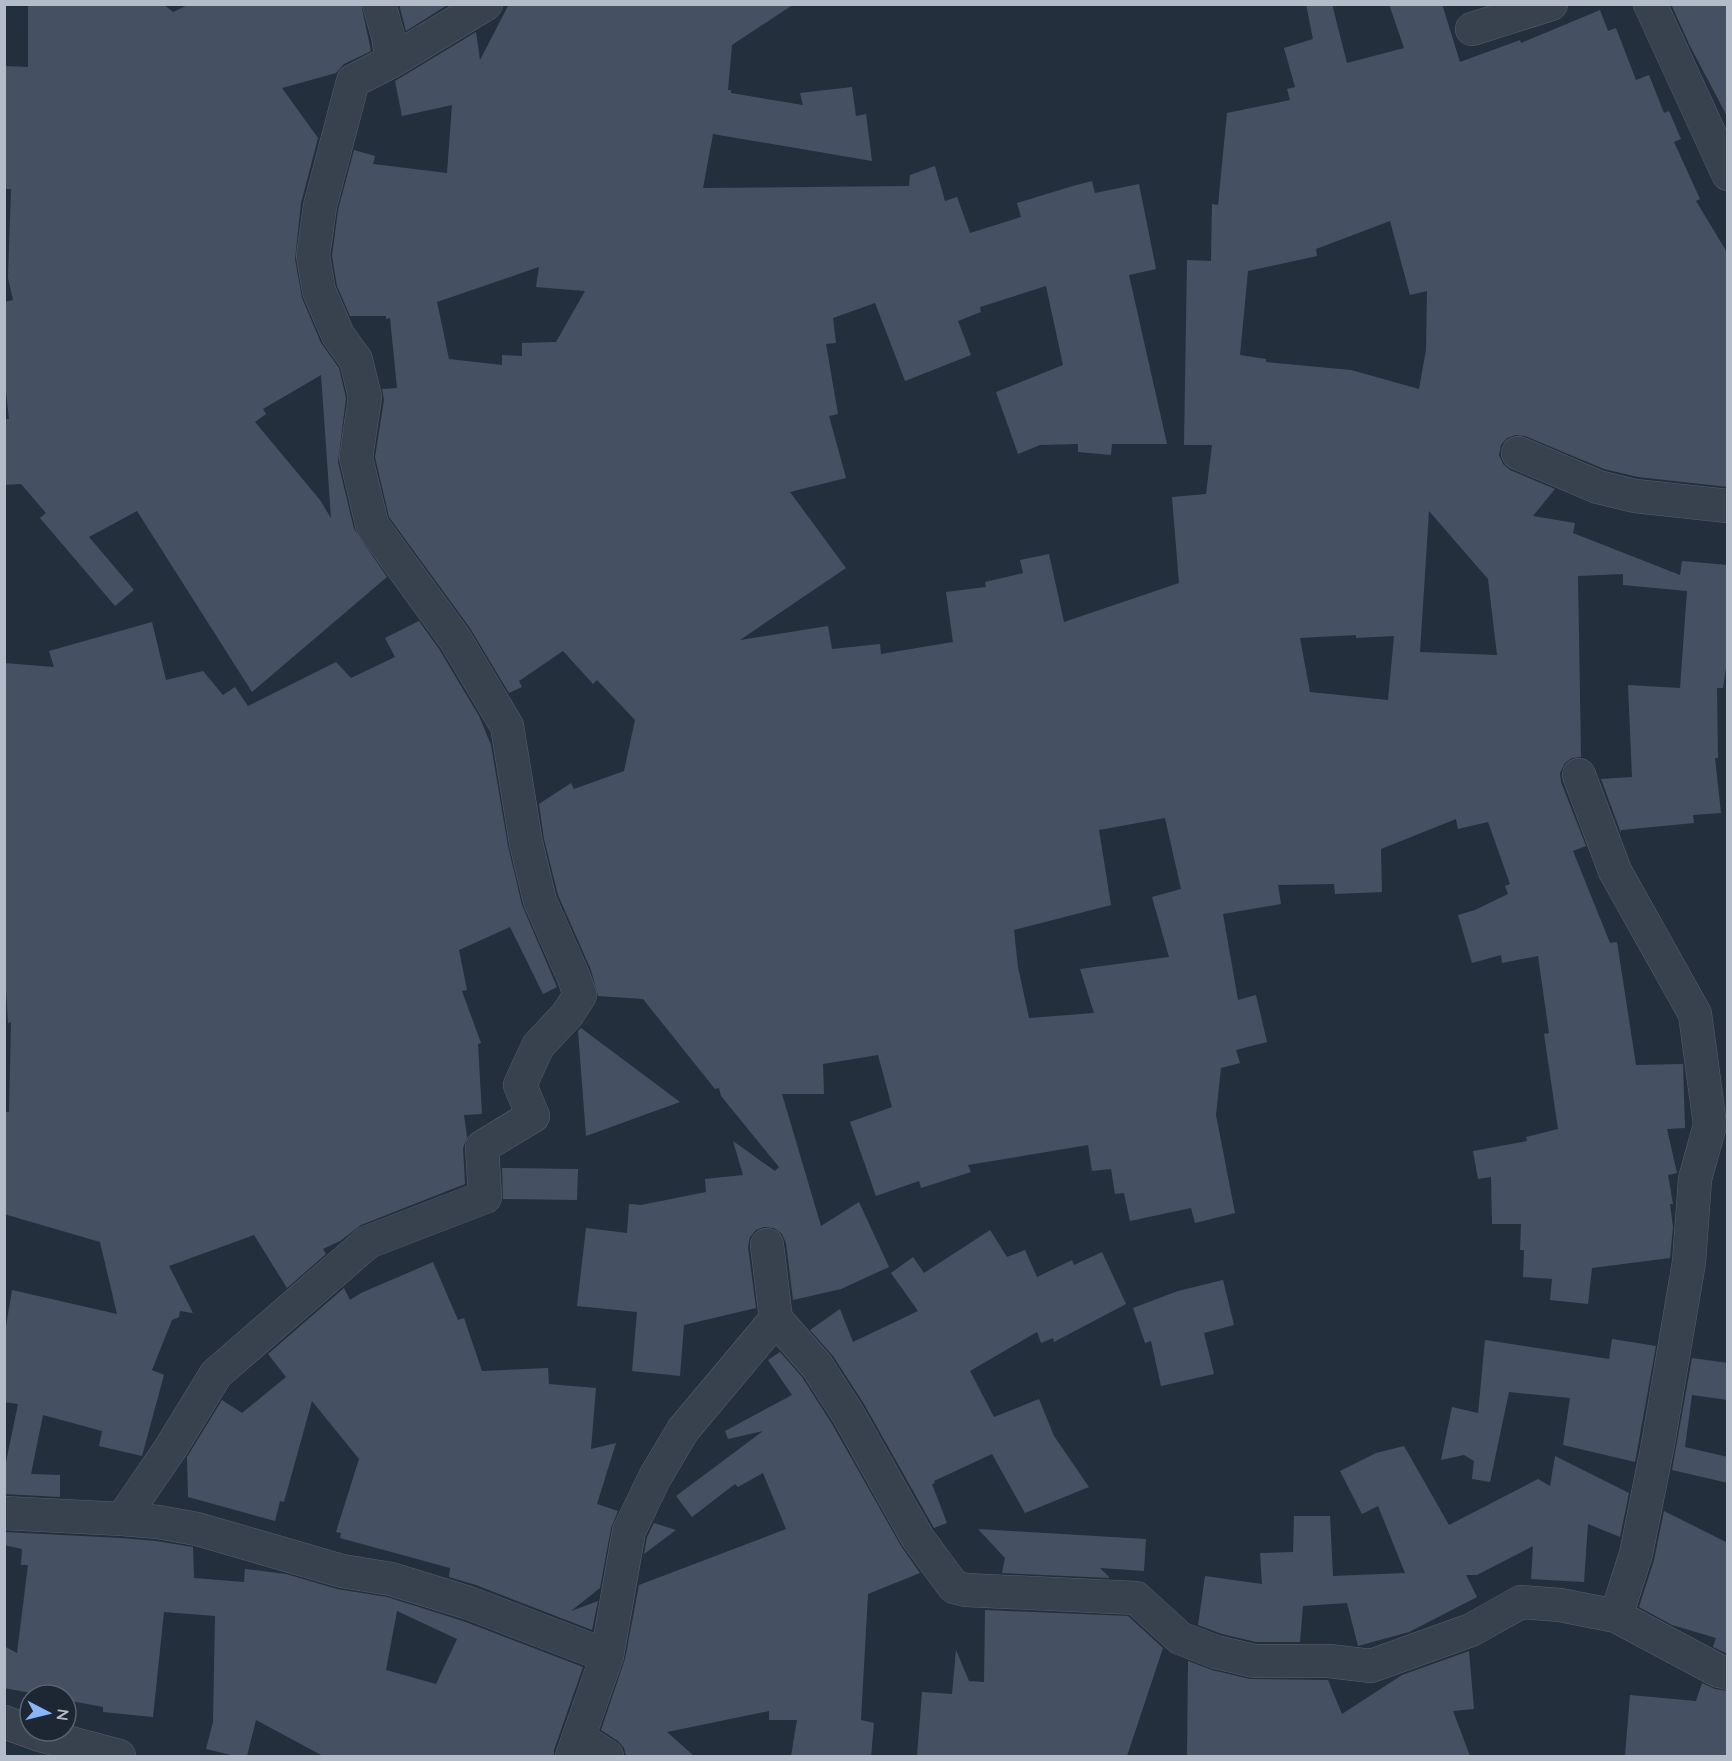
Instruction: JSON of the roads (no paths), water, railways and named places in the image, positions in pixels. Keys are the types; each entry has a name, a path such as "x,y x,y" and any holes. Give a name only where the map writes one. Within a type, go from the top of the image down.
{"street":[{"path":"379,4 392,62"},
{"path":"122,1519 170,1449 216,1374 368,1242 484,1197 482,1147 533,1116 520,1085 538,1046 567,1015 580,995 540,901 526,843 507,726 455,639 372,525 356,458 365,397 356,360 338,335 319,291 313,256 320,206 353,81 392,62 486,4"},
{"path":"1472,29 1551,4"},
{"path":"1650,4 1728,174"},
{"path":"1518,453 1598,487 1635,496 1728,506"},
{"path":"1580,775 1615,872 1695,1014 1710,1125 1695,1179 1689,1262 1658,1444 1636,1554 1616,1616"},
{"path":"767,1245 776,1319 823,1376 848,1414 917,1537 954,1587 966,1590 1136,1598 1180,1638 1216,1652 1254,1661 1329,1661 1371,1666 1471,1630 1521,1602 1560,1605 1616,1616 1719,1671 1728,1673"},
{"path":"607,1756 576,1747 607,1656 629,1531 655,1477 683,1430 776,1319"},
{"path":"4,1513 122,1519 197,1529 342,1571 391,1579 469,1604 607,1656"},
{"path":"4,1722 40,1735 119,1756"}]}
